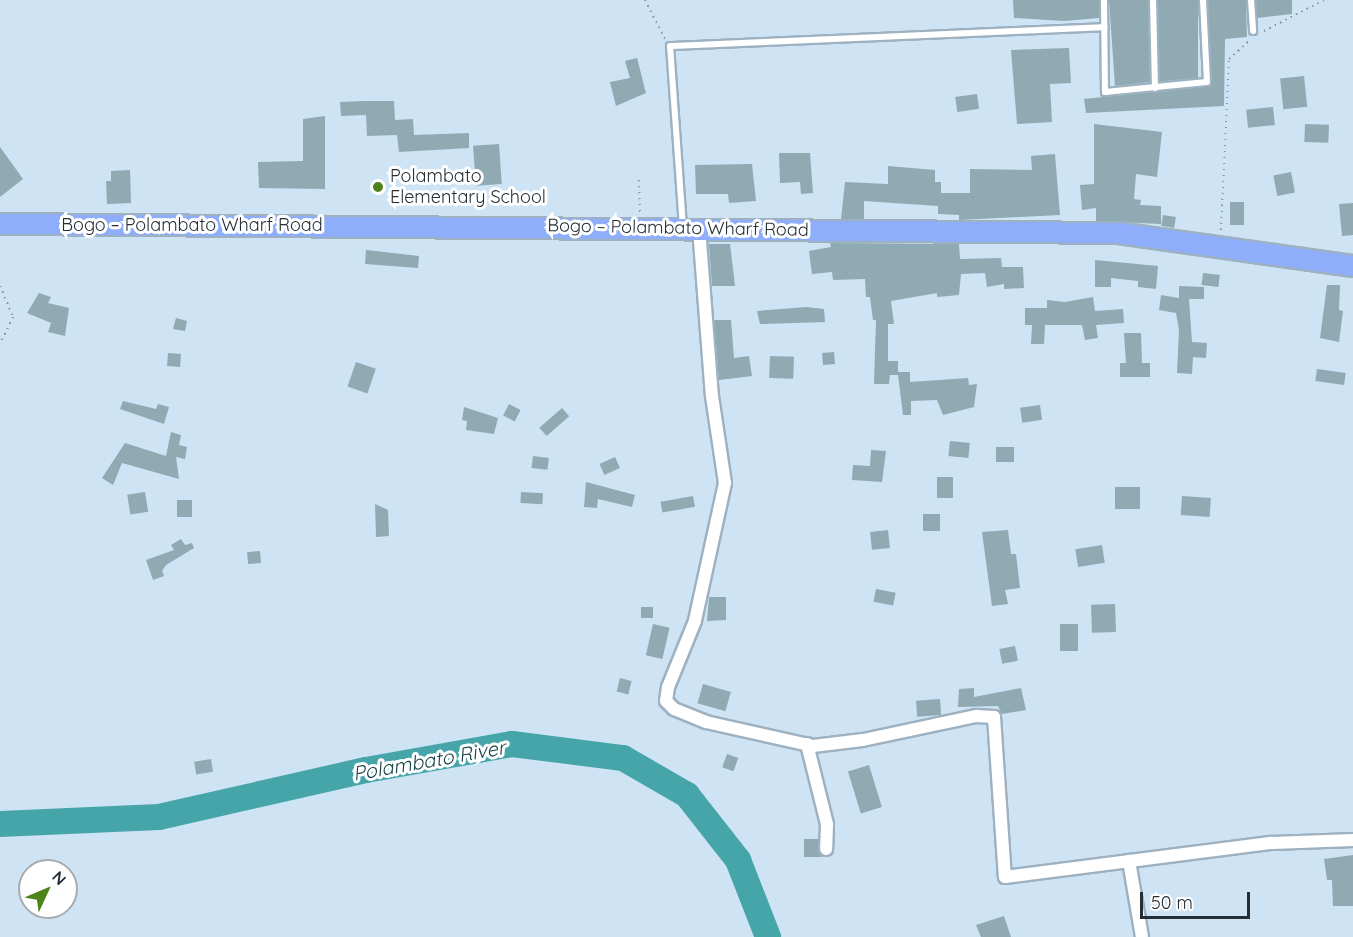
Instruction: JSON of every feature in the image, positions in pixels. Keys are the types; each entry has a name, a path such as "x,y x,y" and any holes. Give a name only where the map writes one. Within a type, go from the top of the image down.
{"highway":[{"name":"Bogo – Polambato Wharf Road","path":"0,224 628,227 1118,233 1353,266"}],"street":[{"path":"691,228 725,483 695,621 666,701 680,713 706,722 807,744 863,740 900,729 976,716 994,717 1005,877 1272,843 1353,840"},
{"path":"807,744 827,824 826,849"},
{"path":"1129,861 1142,937"}],"lane":[{"path":"1104,0 1105,92 1207,82 1203,0"},
{"path":"1153,0 1155,88"},
{"path":"1251,0 1253,31"},
{"path":"691,228 670,46 1106,27"}],"path":[{"path":"645,0 654,24 670,46"},
{"path":"1221,248 1230,58 1235,49 1324,0"},
{"path":"628,227 642,211 639,180"},
{"path":"0,286 13,317 0,344"}],"building":[{"path":"1013,0 1099,0 1099,18 1064,21 1014,18"},
{"path":"1109,0 1148,0 1150,82 1115,86"},
{"path":"1158,0 1198,0 1198,81 1158,81"},
{"path":"1208,0 1246,0 1247,37 1225,39 1224,106 1086,113 1084,99 1210,86"},
{"path":"1256,0 1292,0 1292,14 1257,18"},
{"path":"1069,48 1071,83 1050,84 1052,122 1017,124 1011,50"},
{"path":"637,58 646,93 616,106 610,82 630,78 625,61"},
{"path":"1304,76 1307,107 1283,109 1280,79"},
{"path":"977,94 979,109 957,112 955,97"},
{"path":"394,101 395,120 413,119 414,135 469,133 469,148 399,152 397,135 367,136 366,115 341,116 340,102"},
{"path":"1273,107 1275,125 1248,128 1246,110"},
{"path":"325,116 325,189 259,188 258,162 303,161 303,119"},
{"path":"1094,124 1162,132 1157,177 1136,174 1134,199 1141,200 1140,205 1161,206 1161,224 1096,221 1096,208 1082,210 1080,185 1094,184"},
{"path":"1305,124 1329,125 1328,143 1304,142"},
{"path":"499,144 502,184 476,186 473,146"},
{"path":"0,147 23,179 0,197"},
{"path":"779,153 810,153 813,193 801,194 800,182 780,183"},
{"path":"1055,154 1060,215 959,220 959,215 938,214 938,206 864,201 864,219 841,219 845,182 888,184 888,166 935,170 935,182 941,182 941,193 970,193 970,169 1032,170 1031,156"},
{"path":"752,164 756,201 729,203 728,194 696,194 695,165"},
{"path":"130,170 131,203 107,204 106,181 111,181 111,171"},
{"path":"1291,172 1295,193 1277,196 1273,175"},
{"path":"1230,202 1244,202 1244,225 1230,225"},
{"path":"1353,203 1353,235 1342,236 1339,204"},
{"path":"1163,215 1176,217 1174,228 1161,226"},
{"path":"830,243 959,244 960,259 1001,258 1002,267 1023,267 1024,288 1004,289 1004,284 987,287 985,273 961,274 959,295 937,297 937,293 891,301 894,324 888,324 888,361 898,361 898,372 910,372 910,382 968,378 969,385 977,384 974,407 943,415 937,400 911,401 911,415 903,415 898,375 890,375 889,384 874,384 876,320 873,320 870,297 866,297 865,279 833,280 832,272 812,274 809,251 831,247"},
{"path":"709,244 730,244 735,286 712,286"},
{"path":"366,250 419,256 418,268 365,264"},
{"path":"1095,260 1158,266 1156,289 1138,287 1138,281 1111,278 1111,287 1095,287"},
{"path":"1203,273 1220,275 1218,287 1202,285"},
{"path":"1327,285 1340,285 1339,310 1343,311 1339,342 1320,338"},
{"path":"1179,286 1204,287 1204,299 1189,299 1192,342 1207,343 1206,358 1193,357 1192,374 1177,373 1179,330 1176,313 1159,310 1161,295 1179,298"},
{"path":"39,293 51,297 48,303 69,308 65,336 48,332 51,323 27,313"},
{"path":"1093,297 1095,311 1123,309 1124,323 1096,325 1098,338 1085,340 1082,325 1045,325 1044,344 1031,344 1032,325 1025,325 1025,308 1047,308 1047,300 1065,302"},
{"path":"806,307 824,309 825,322 760,324 757,311"},
{"path":"176,318 187,321 185,331 173,329"},
{"path":"714,320 731,320 734,358 749,356 752,376 719,380"},
{"path":"1124,333 1141,333 1142,363 1150,363 1150,377 1120,377 1120,363 1126,363"},
{"path":"834,352 835,364 823,365 822,353"},
{"path":"168,353 181,354 180,367 167,366"},
{"path":"770,356 794,357 793,379 769,378"},
{"path":"356,362 376,369 367,393 348,387"},
{"path":"1317,369 1346,373 1344,385 1315,381"},
{"path":"123,401 156,409 158,404 169,407 164,424 120,409"},
{"path":"509,404 521,410 515,421 503,416"},
{"path":"1040,405 1042,420 1022,423 1020,408"},
{"path":"464,407 498,418 494,434 466,430 467,421 462,420"},
{"path":"562,408 569,416 547,436 539,428"},
{"path":"171,432 181,435 179,445 187,447 185,459 176,457 179,479 122,463 113,485 102,478 125,443 166,456"},
{"path":"950,441 970,443 968,458 948,456"},
{"path":"996,447 1014,447 1014,462 996,462"},
{"path":"871,450 886,451 882,482 852,480 853,465 870,466"},
{"path":"533,456 549,458 547,470 532,468"},
{"path":"615,457 620,468 604,475 599,464"},
{"path":"937,477 953,477 953,498 937,498"},
{"path":"586,482 635,495 632,507 598,499 597,508 584,507"},
{"path":"1115,487 1140,487 1140,509 1115,509"},
{"path":"145,492 148,512 130,515 127,495"},
{"path":"521,492 543,493 542,504 520,503"},
{"path":"693,496 695,507 662,513 661,502"},
{"path":"1182,496 1211,498 1210,517 1181,515"},
{"path":"177,500 192,500 192,517 177,517"},
{"path":"375,504 388,510 389,536 376,537"},
{"path":"923,514 940,514 940,531 923,531"},
{"path":"888,530 890,548 872,550 870,532"},
{"path":"1008,530 1011,554 1016,554 1020,588 1005,590 1008,604 992,606 982,532"},
{"path":"181,539 185,545 192,543 194,548 166,565 162,571 164,576 153,580 146,560 174,550 171,545"},
{"path":"1102,545 1105,563 1078,567 1075,549"},
{"path":"260,551 261,563 248,564 247,552"},
{"path":"876,589 896,593 893,606 874,602"},
{"path":"709,597 726,597 726,620 707,621"},
{"path":"1115,604 1116,632 1092,633 1091,605"},
{"path":"641,607 653,607 653,618 641,618"},
{"path":"653,624 670,628 662,659 646,655"},
{"path":"1060,624 1078,624 1078,651 1060,651"},
{"path":"1015,646 1018,661 1002,664 999,649"},
{"path":"620,678 632,681 628,694 617,692"},
{"path":"703,684 731,692 725,711 697,703"},
{"path":"974,688 974,697 1021,688 1026,710 1002,714 998,706 958,707 959,689"},
{"path":"940,699 941,715 917,717 916,701"},
{"path":"727,754 738,758 733,771 722,767"},
{"path":"211,759 213,772 196,774 194,762"},
{"path":"869,765 882,807 861,814 848,771"},
{"path":"804,839 818,839 822,857 804,857"},
{"path":"1353,855 1353,906 1333,906 1332,880 1327,880 1324,859"},
{"path":"1004,916 1011,937 981,937 976,925"}],"waterway":[{"name":"Polambato River","path":"0,824 159,817 366,770 512,744 623,758 687,795 738,860 768,937"}],"place":[{"name":"Polambato Elementary School","path":"378,187"}]}
